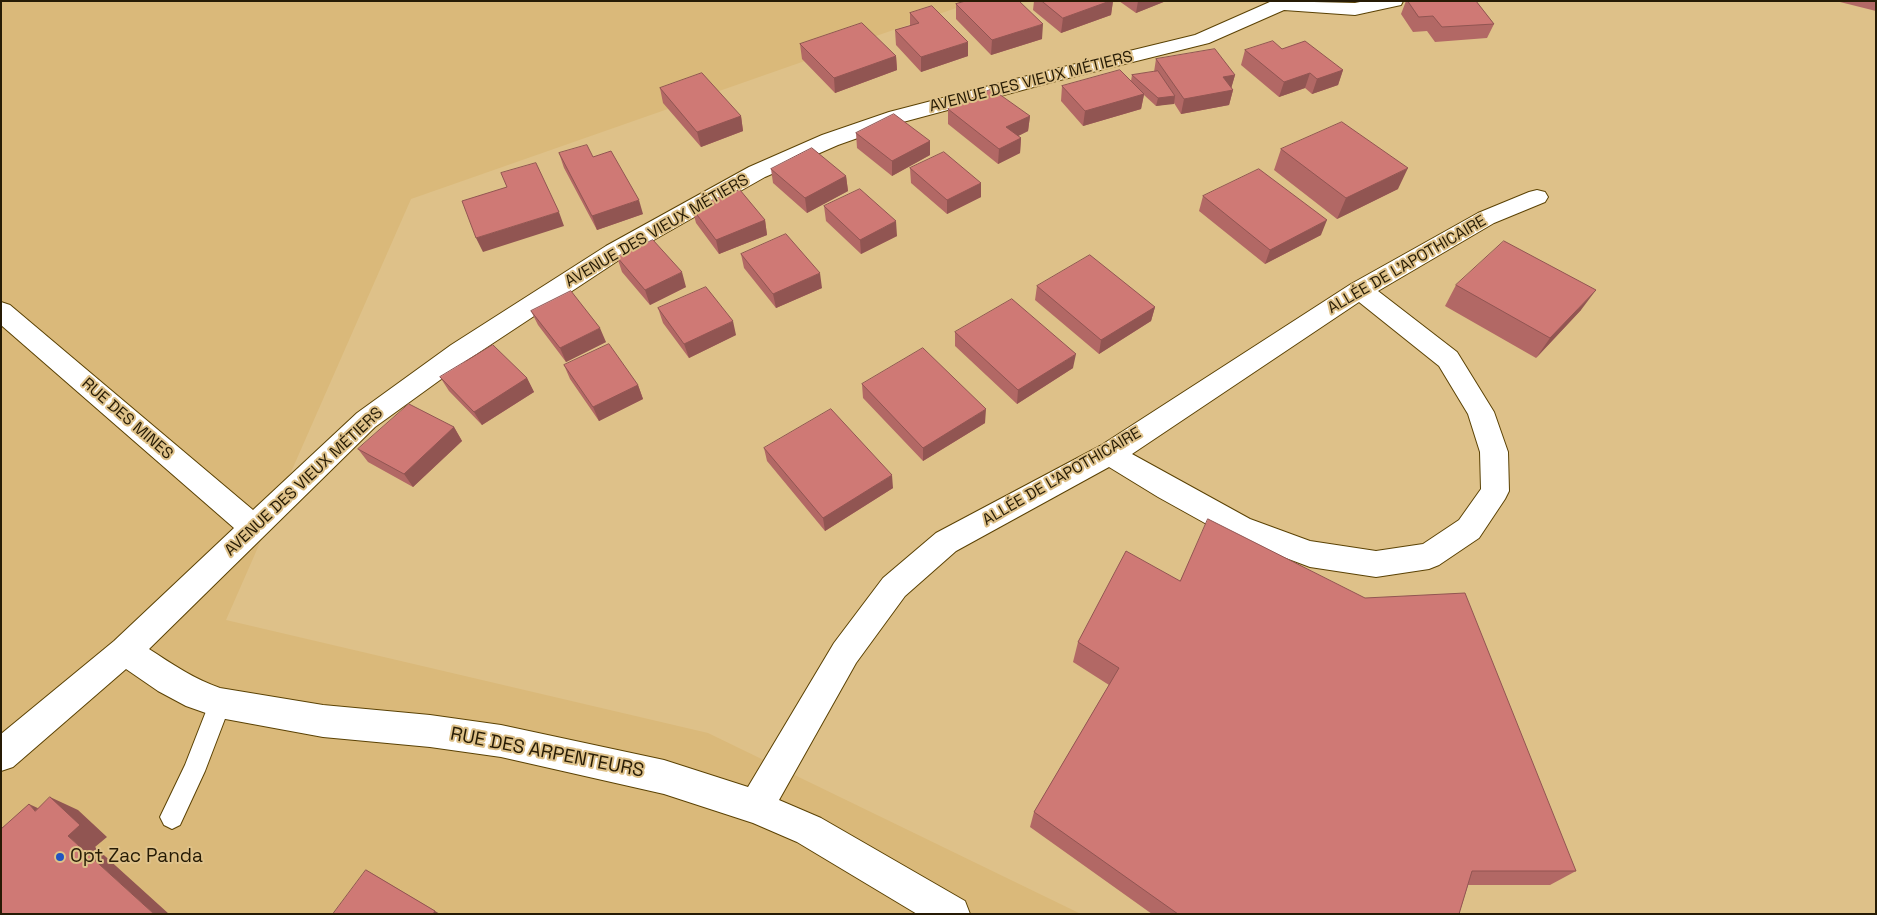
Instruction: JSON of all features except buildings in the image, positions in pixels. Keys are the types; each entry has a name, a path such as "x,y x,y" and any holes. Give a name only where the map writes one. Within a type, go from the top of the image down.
{"street":[{"name":"AVENUE DES VIEUX MÉTIERS","path":"1,755 125,651 366,420 460,352 614,252 758,172 830,140 896,117 1202,39 1280,2 1355,9 1394,1"},
{"name":"ALLÉE DE L'APOTHICAIRE","path":"756,807 845,652 894,587 946,542 1110,454 1360,290 1486,218 1537,197"},
{"path":"1110,454 1168,489 1240,528 1310,554 1376,564 1429,556 1469,529 1495,491 1494,452 1481,412 1448,359 1360,290"},
{"name":"RUE DES MINES","path":"1,311 254,528"},
{"name":"RUE DES ARPENTEURS","path":"125,651 190,691 220,703 323,721 430,731 502,741 664,777 756,807 809,830 952,914"}],"lane":[{"path":"172,816 194,770 220,703"}],"shaded area":[{"path":"1,1 976,1 411,199 226,620 708,733 1081,914 1,914"}],"place":[{"name":"Opt Zac Panda","path":"60,857"}]}
